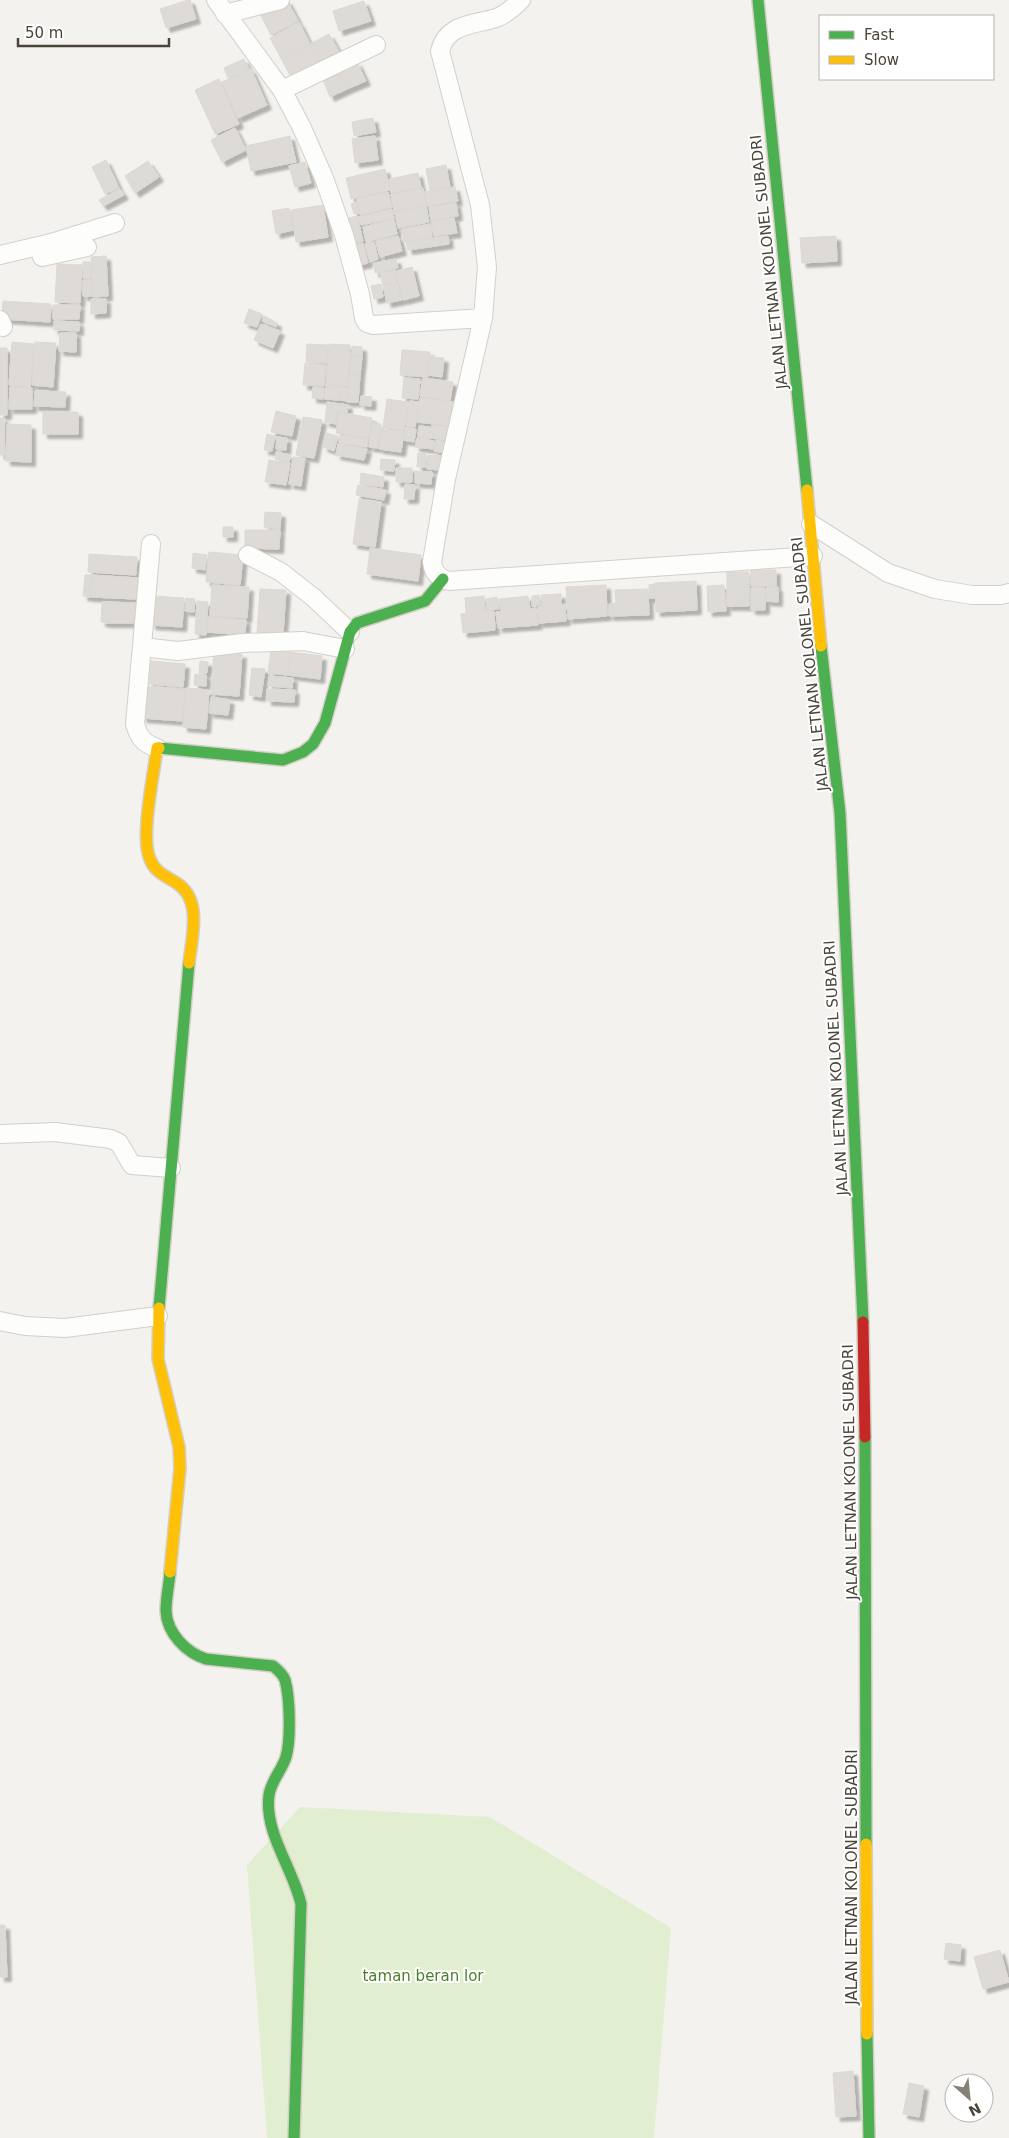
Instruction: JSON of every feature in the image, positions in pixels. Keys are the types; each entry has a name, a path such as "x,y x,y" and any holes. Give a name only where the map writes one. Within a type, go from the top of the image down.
{"main road":[{"name":"JALAN LETNAN KOLONEL SUBADRI","path":"758,0 840,814 865,1368 867,2014 870,2138"},
{"path":"294,2138 302,1904 297,1885 270,1824 268,1806 269,1794 288,1751 286,1681 273,1666 204,1659 191,1653 182,1646 173,1631 166,1613 180,1468 179,1448 158,1359 158,1316 194,910 192,898 188,890 162,874 151,862 147,843 147,831 157,748 283,760 297,756 313,745 323,730 350,632 356,623 425,601 443,580"}],"street":[{"path":"280,0 221,7 282,90 324,178 344,235 360,294 364,318 373,325 483,318"},
{"path":"521,0 498,17 471,23 450,32 441,45 440,51 480,205 487,267 483,318 446,479 432,562 436,574 443,580 813,556"},
{"path":"282,90 376,45"},
{"path":"0,255 51,243 115,223"},
{"path":"0,266 88,247"},
{"path":"811,524 888,573 935,589 972,595 1001,595 1009,593"},
{"path":"151,544 136,724 139,736 145,743 157,748"},
{"path":"248,556 281,572 314,598 350,632"},
{"path":"142,647 178,651 243,643 303,641 345,649"},
{"path":"0,1134 36,1132 111,1139 120,1142 132,1165 171,1168"},
{"path":"0,1321 24,1326 65,1328 158,1316"}],"green space":[{"name":"taman beran lor","path":"300,1807 490,1817 671,1928 654,2138 267,2138 247,1865"}],"building":[{"path":"190,0 196,19 166,28 160,9"},
{"path":"287,0 298,21 271,35 260,14"},
{"path":"364,1 371,21 339,31 333,11"},
{"path":"299,22 310,44 282,60 270,38"},
{"path":"329,34 341,55 322,65 310,44"},
{"path":"310,44 322,65 293,81 282,60"},
{"path":"244,59 249,69 228,78 224,68"},
{"path":"357,62 366,81 347,89 338,70"},
{"path":"251,69 259,87 230,100 222,82"},
{"path":"338,70 347,89 330,97 322,77"},
{"path":"219,79 239,124 215,134 195,90"},
{"path":"259,87 267,105 238,118 230,100"},
{"path":"373,118 376,132 354,136 352,122"},
{"path":"235,128 246,150 222,162 211,140"},
{"path":"290,136 296,162 251,171 246,146"},
{"path":"375,136 378,160 355,163 352,139"},
{"path":"106,160 119,188 105,194 92,167"},
{"path":"148,161 159,177 135,193 125,176"},
{"path":"305,162 311,183 295,187 289,166"},
{"path":"446,165 450,187 430,191 426,169"},
{"path":"385,169 390,190 351,199 346,178"},
{"path":"418,173 421,187 391,193 389,179"},
{"path":"455,187 458,201 427,206 425,192"},
{"path":"423,188 426,206 394,211 391,194"},
{"path":"120,189 124,195 103,206 99,200"},
{"path":"388,192 392,207 360,215 357,199"},
{"path":"357,202 359,213 354,214 351,204"},
{"path":"456,203 458,216 431,221 429,207"},
{"path":"323,205 328,237 296,242 291,210"},
{"path":"426,206 429,222 398,228 395,212"},
{"path":"289,208 293,230 276,234 272,211"},
{"path":"392,209 394,218 361,225 358,217"},
{"path":"357,216 363,241 351,244 345,219"},
{"path":"454,218 457,233 434,236 431,222"},
{"path":"394,219 397,234 366,242 363,227"},
{"path":"430,224 432,237 404,242 402,229"},
{"path":"398,236 402,251 380,257 376,241"},
{"path":"448,236 449,244 408,250 406,242"},
{"path":"836,236 837,261 802,263 800,238"},
{"path":"374,242 378,259 370,262 365,244"},
{"path":"363,243 368,263 355,266 350,246"},
{"path":"106,256 108,296 93,297 91,257"},
{"path":"396,259 398,268 375,273 374,263"},
{"path":"83,262 90,262 91,278 83,278"},
{"path":"57,264 82,265 80,303 55,302"},
{"path":"412,267 419,296 403,300 396,271"},
{"path":"395,270 397,282 383,285 380,273"},
{"path":"83,280 91,280 92,296 83,296"},
{"path":"397,282 402,300 387,303 383,285"},
{"path":"381,284 383,297 374,299 371,286"},
{"path":"91,299 106,299 106,313 91,314"},
{"path":"3,301 51,304 50,322 2,319"},
{"path":"53,305 80,305 79,319 53,319"},
{"path":"249,309 262,314 257,327 244,323"},
{"path":"264,316 277,323 276,327 262,321"},
{"path":"54,321 79,322 79,331 54,330"},
{"path":"261,324 280,331 273,348 254,340"},
{"path":"60,333 76,333 76,352 59,351"},
{"path":"12,342 34,344 30,387 9,385"},
{"path":"35,342 56,343 53,387 32,385"},
{"path":"307,344 328,345 327,363 306,362"},
{"path":"329,344 350,345 348,386 326,385"},
{"path":"352,346 362,347 362,357 351,356"},
{"path":"0,348 7,348 7,415 0,415"},
{"path":"402,350 430,352 428,377 400,375"},
{"path":"351,356 362,357 360,375 350,374"},
{"path":"430,357 444,358 442,377 428,375"},
{"path":"305,363 326,365 324,386 303,385"},
{"path":"350,374 360,375 358,402 347,402"},
{"path":"404,378 420,379 418,399 402,398"},
{"path":"423,378 453,382 450,401 420,396"},
{"path":"326,385 341,387 339,400 324,399"},
{"path":"10,387 32,388 32,409 9,409"},
{"path":"313,387 324,388 323,399 312,398"},
{"path":"341,387 348,388 347,401 339,400"},
{"path":"35,391 66,392 65,407 34,406"},
{"path":"361,396 372,397 371,406 360,405"},
{"path":"420,398 454,402 452,426 417,422"},
{"path":"387,399 408,402 404,430 383,427"},
{"path":"409,401 419,402 415,427 406,426"},
{"path":"327,402 348,405 347,413 337,411 336,424 325,422"},
{"path":"276,411 296,416 292,436 271,432"},
{"path":"43,412 78,412 78,434 43,434"},
{"path":"339,412 372,418 369,438 336,433"},
{"path":"303,417 322,420 314,458 296,455"},
{"path":"0,418 4,418 4,455 0,455"},
{"path":"372,423 381,424 378,448 369,447"},
{"path":"7,424 31,425 31,462 6,461"},
{"path":"432,425 450,427 448,440 430,438"},
{"path":"419,426 430,427 429,439 418,437"},
{"path":"406,427 416,429 414,442 403,440"},
{"path":"381,429 404,431 401,452 379,449"},
{"path":"326,433 338,436 334,451 323,447"},
{"path":"267,434 275,436 272,451 264,450"},
{"path":"340,435 368,439 367,447 339,443"},
{"path":"277,437 287,438 286,450 276,449"},
{"path":"417,438 434,441 433,449 415,447"},
{"path":"436,440 448,442 447,453 434,451"},
{"path":"338,444 367,449 364,460 336,455"},
{"path":"276,452 291,455 289,462 275,459"},
{"path":"418,453 426,454 426,467 417,467"},
{"path":"428,455 442,456 440,470 427,469"},
{"path":"293,457 305,458 301,486 289,484"},
{"path":"381,459 395,460 394,471 380,470"},
{"path":"269,460 290,463 286,485 265,482"},
{"path":"396,468 412,468 412,482 396,482"},
{"path":"415,471 432,472 431,484 415,483"},
{"path":"361,473 384,477 383,487 360,484"},
{"path":"405,484 415,485 414,499 404,499"},
{"path":"358,485 386,490 384,500 356,495"},
{"path":"359,499 381,502 375,547 353,544"},
{"path":"265,512 281,513 280,529 264,527"},
{"path":"223,527 233,527 233,537 223,537"},
{"path":"245,530 280,530 279,549 245,548"},
{"path":"370,548 421,555 418,581 367,574"},
{"path":"209,552 243,555 240,585 206,582"},
{"path":"193,553 207,555 205,570 192,568"},
{"path":"89,554 137,557 136,575 88,572"},
{"path":"751,570 776,570 776,586 751,586"},
{"path":"727,572 749,572 749,606 727,606"},
{"path":"85,575 91,575 90,597 83,596"},
{"path":"91,575 138,578 136,599 90,597"},
{"path":"696,581 697,610 656,612 655,583"},
{"path":"655,584 655,598 649,598 649,585"},
{"path":"212,585 249,587 247,618 210,616"},
{"path":"606,585 607,616 568,619 566,587"},
{"path":"724,585 726,611 708,612 707,586"},
{"path":"767,587 778,587 778,602 766,601"},
{"path":"751,588 765,588 765,610 751,610"},
{"path":"260,589 286,590 283,634 257,632"},
{"path":"648,589 649,615 609,616 609,604 616,603 615,590"},
{"path":"561,594 561,605 565,604 566,621 539,623 538,607 542,606 541,595"},
{"path":"539,595 540,605 532,606 532,596"},
{"path":"153,596 184,598 182,627 151,625"},
{"path":"484,596 485,611 494,611 495,630 463,633 461,614 466,613 465,598"},
{"path":"528,596 530,609 536,609 538,625 498,628 496,612 501,612 499,599"},
{"path":"497,597 499,609 487,610 486,599"},
{"path":"186,598 195,599 194,612 185,611"},
{"path":"197,601 208,602 206,635 195,634"},
{"path":"102,602 107,602 107,623 101,622"},
{"path":"107,602 136,603 136,623 107,623"},
{"path":"208,617 246,620 245,635 207,632"},
{"path":"271,650 290,652 288,675 268,673"},
{"path":"214,652 242,654 239,696 211,694"},
{"path":"290,652 322,656 320,679 288,675"},
{"path":"151,661 185,664 183,687 149,684"},
{"path":"200,661 208,662 207,673 199,673"},
{"path":"252,668 265,669 261,697 249,695"},
{"path":"195,674 206,675 206,686 194,685"},
{"path":"269,676 293,678 292,688 268,686"},
{"path":"145,686 185,689 182,721 142,718"},
{"path":"186,688 209,690 206,729 183,727"},
{"path":"267,689 295,690 294,702 267,701"},
{"path":"211,697 230,700 228,715 209,713"},
{"path":"0,1925 5,1925 7,1977 0,1977"},
{"path":"946,1943 961,1945 960,1961 944,1959"},
{"path":"1000,1950 1009,1982 983,1989 974,1957"},
{"path":"853,2071 856,2116 836,2117 833,2073"},
{"path":"909,2083 924,2086 919,2117 903,2114"}],"traffic: fast":[{"path":"758,0 807,490"},
{"path":"159,748 283,760 303,752 313,744 325,723 350,632 357,623 425,601 443,579"},
{"path":"821,646 840,813 863,1322"},
{"path":"159,1308 189,963"},
{"path":"865,1437 866,1844"},
{"path":"170,1572 166,1601 167,1619 174,1635 185,1647 206,1659 273,1666 283,1676 287,1687 289,1718 288,1750 270,1790 269,1809 275,1837 301,1904 294,2138"},
{"path":"867,2034 869,2138"}],"traffic: slow":[{"path":"807,490 821,646"},
{"path":"159,748 157,748 147,821 147,849 154,867 184,889 193,908 194,918 189,963"},
{"path":"159,1308 158,1359 179,1447 180,1468 170,1572"},
{"path":"866,1844 867,2034"}],"traffic: jam":[{"path":"863,1322 865,1437"}]}
